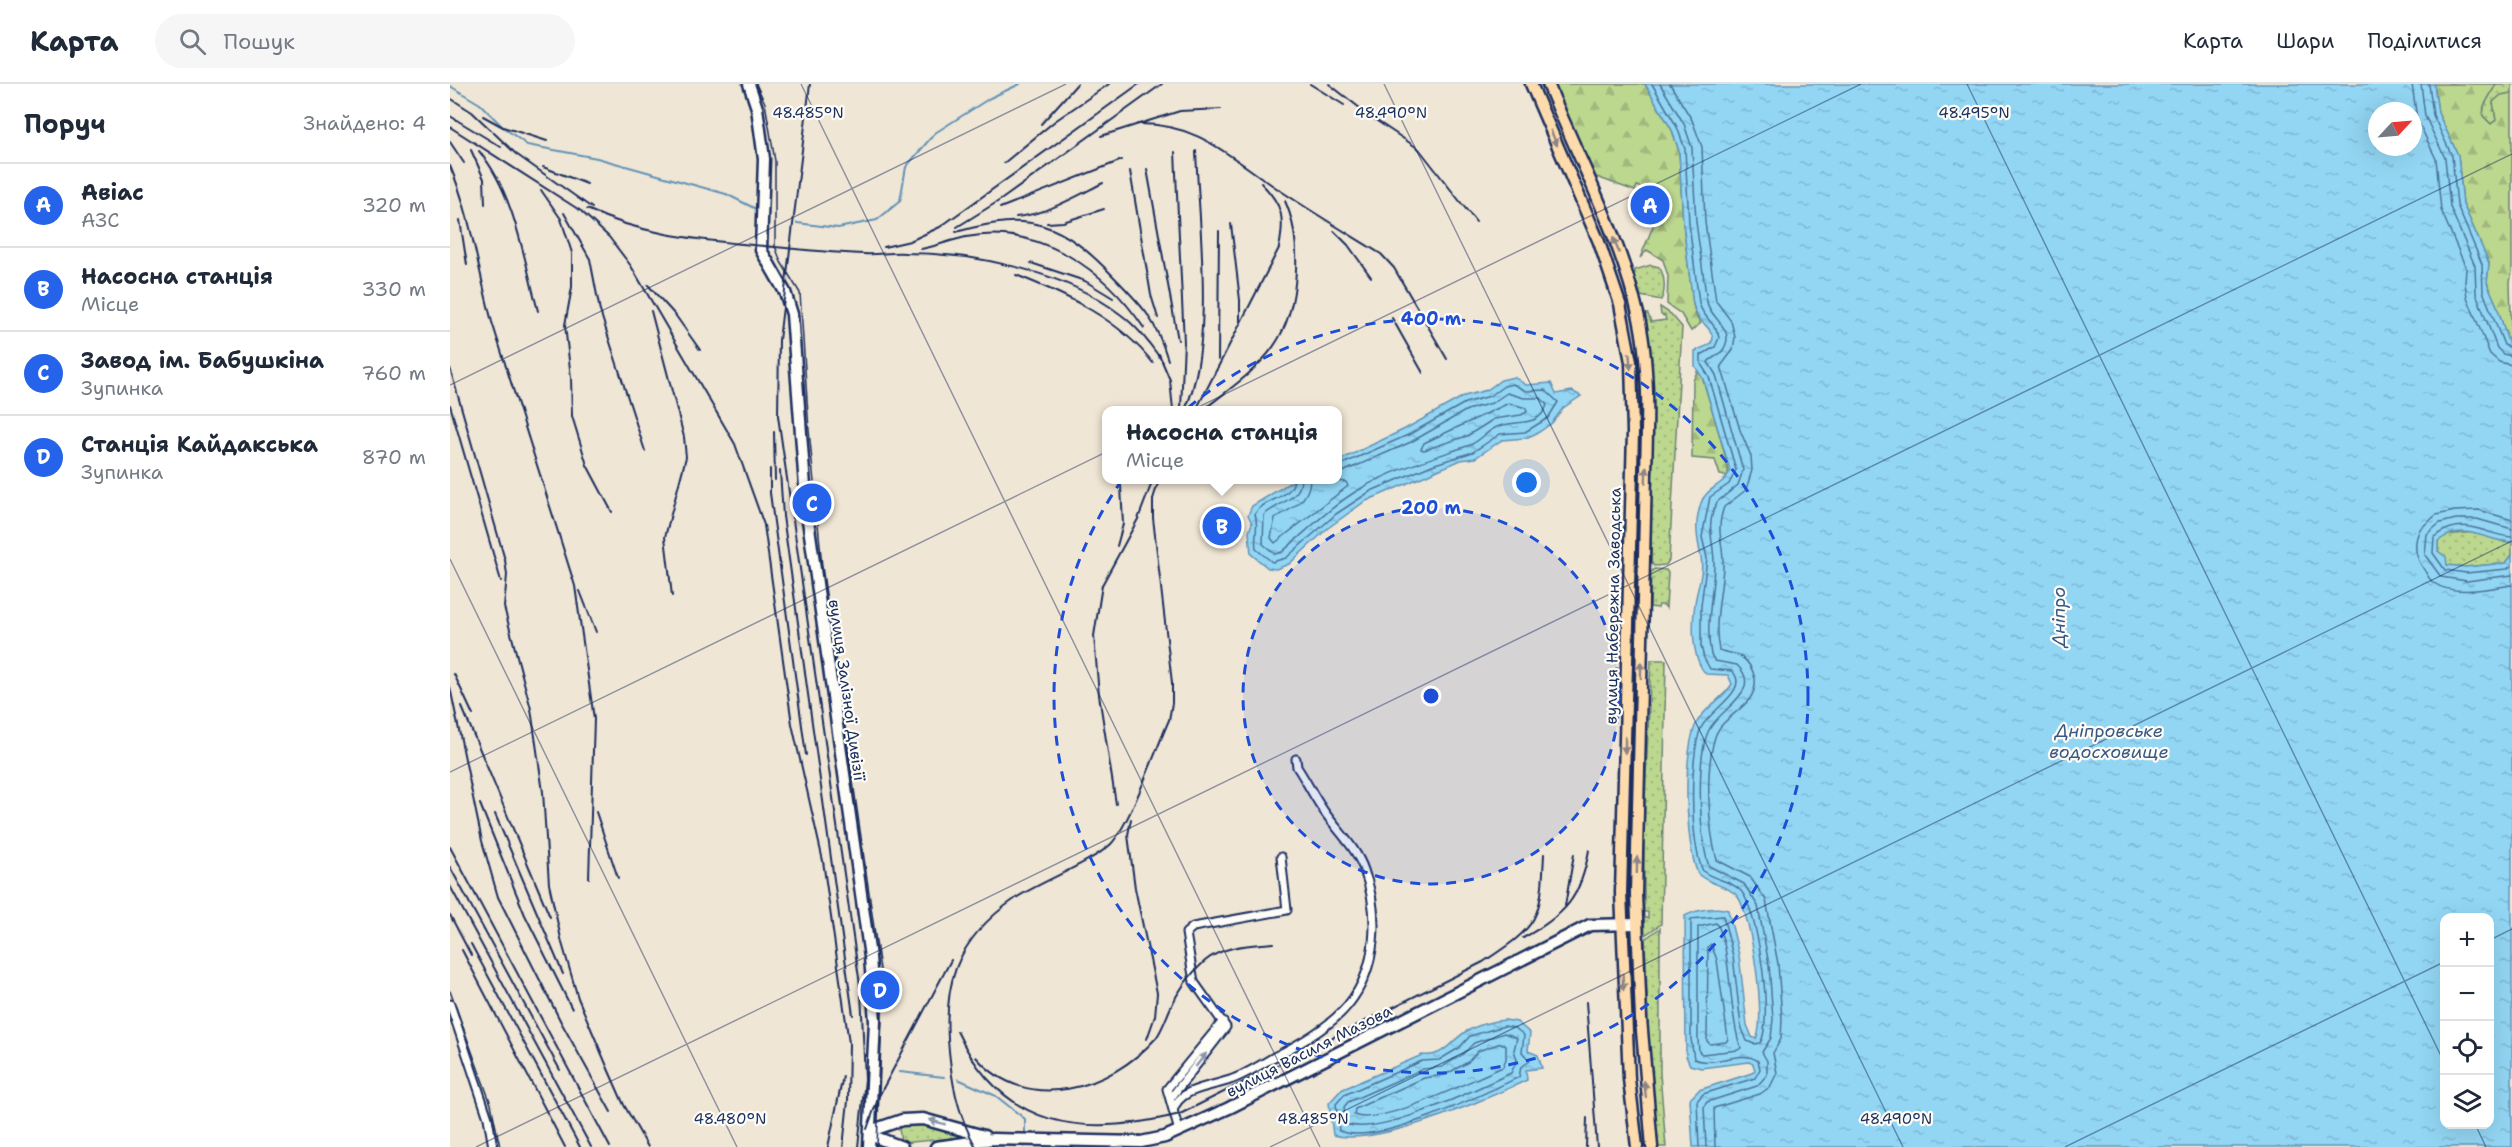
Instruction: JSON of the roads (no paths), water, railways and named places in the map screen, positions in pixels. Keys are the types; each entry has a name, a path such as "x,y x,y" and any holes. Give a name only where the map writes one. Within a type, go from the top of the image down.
{"main road":[{"name":"вулиця Набережна Заводська","path":"1531,84 1610,270 1620,304 1631,362 1633,432 1622,923 1629,1079 1637,1147"},
{"name":"вулиця Набережна Заводська","path":"1548,84 1624,265 1637,310 1646,359 1647,431 1637,924 1644,1078 1652,1147"}],"street":[{"name":"вулиця Залізної Дивізії","path":"750,86 764,159 761,243 763,256 789,301 794,327 807,513 874,989 875,1021 869,1147"},
{"path":"1173,1111 1175,1103 1184,1095 1232,1080 1327,1025 1348,1005 1364,980 1372,948 1375,917 1364,868 1355,852 1324,812 1297,767 1296,759"},
{"path":"1179,1131 1167,1089 1223,1021 1194,982 1186,933 1193,927 1287,910 1281,857"},
{"name":"вулиця Василя Мазова","path":"936,1147 993,1138 1141,1142 1179,1131 1586,927 1622,923 1637,924"},
{"path":"450,1004 488,1118 493,1147"},
{"name":"вулиця Василя Мазова","path":"870,1133 902,1120 923,1119 993,1138"},
{"path":"870,1133 902,1147"}],"water":[{"name":"Дніпровське водосховище","path":"1645,84 2434,84 2438,113 2458,155 2463,204 2489,263 2487,283 2497,306 2512,355 2512,542 2458,532 2438,541 2438,551 2446,557 2447,565 2466,567 2506,563 2512,555 2512,1147 1693,1147 1690,1099 1699,1090 1752,1073 1755,1070 1753,1064 1749,1062 1701,1068 1690,1065 1686,1056 1685,916 1706,909 1728,910 1739,955 1747,1025 1752,1037 1756,1039 1760,1011 1756,968 1743,907 1734,893 1698,874 1690,842 1687,774 1692,735 1701,716 1732,684 1728,675 1706,674 1695,650 1693,620 1702,569 1697,518 1701,503 1707,493 1728,475 1730,470 1703,379 1695,366 1695,351 1709,345 1713,339 1710,330 1698,316 1693,304 1683,223 1679,151 1672,130"},
{"path":"1514,377 1526,385 1551,383 1556,394 1572,391 1581,396 1563,408 1552,423 1539,432 1526,438 1502,440 1475,458 1461,460 1364,502 1328,528 1289,564 1276,569 1268,568 1251,554 1249,532 1252,523 1248,515 1252,506 1288,484 1342,484 1342,459 1405,429 1464,396 1487,390 1501,380"},
{"path":"1505,1020 1517,1022 1530,1033 1528,1051 1538,1055 1542,1068 1526,1070 1527,1080 1431,1120 1403,1128 1352,1137 1333,1135 1329,1103 1341,1090 1422,1055 1436,1054 1471,1029"}],"waterway":[{"path":"797,223 838,228 877,220 900,201 906,167 935,133 990,98 1020,84"},
{"path":"450,86 480,104 503,127 527,145 597,158 726,194 758,210"},
{"path":"900,1072 944,1077"},
{"path":"958,1079 996,1096 1025,1119 1025,1134"}],"tram line":[{"path":"756,84 765,103 775,161 775,246 781,262 800,293 809,430 822,566 883,990 877,1147"},
{"path":"450,991 491,1104 500,1147"}],"railway":[{"path":"810,84 779,340 778,416 861,992 865,1079 858,1147"},
{"path":"1041,124 1077,84"},
{"path":"1004,163 1055,121 1109,84"},
{"path":"884,247 910,241 940,227 1139,84"},
{"path":"957,227 1002,199 1162,84"},
{"path":"1310,84 1344,105"},
{"path":"1329,84 1374,119 1419,149 1476,222"},
{"path":"450,98 472,112 516,154 592,208"},
{"path":"1101,136 1180,111 1221,109"},
{"path":"450,116 501,147"},
{"path":"483,116 503,127 547,141"},
{"path":"1137,124 1177,129 1210,142 1299,203 1381,254 1394,268 1447,359"},
{"path":"450,127 581,211 609,237 631,266 735,444 764,525 792,724 823,861 849,1043 848,1101 843,1147"},
{"path":"450,142 464,163"},
{"path":"471,150 484,179 485,204"},
{"path":"479,151 501,186 509,206 538,311"},
{"path":"1186,406 1200,352 1202,319 1202,248 1196,151"},
{"path":"1175,152 1184,342 1181,406"},
{"path":"1000,208 1122,160"},
{"path":"450,166 469,223 492,322 575,586 594,719 589,878"},
{"path":"543,167 587,184"},
{"path":"1147,169 1178,340"},
{"path":"1130,171 1151,295 1158,318"},
{"path":"1016,217 1050,209 1103,183"},
{"path":"1198,406 1279,248 1282,228 1280,212 1274,198 1261,183"},
{"path":"541,190 561,219 572,253 572,287 565,325 571,378 572,416 587,465 612,512"},
{"path":"1208,406 1241,380 1269,352 1288,318 1293,296 1296,252 1295,235 1285,201"},
{"path":"587,209 630,225 696,239 839,253 960,256 1018,267 1073,286 1098,299 1132,324 1163,362"},
{"path":"1047,223 1063,222 1104,209"},
{"path":"564,213 590,259 600,311 645,451"},
{"path":"460,220 467,265"},
{"path":"956,232 982,225 1025,222 1061,233 1095,259 1141,306 1153,323 1168,360"},
{"path":"1231,224 1240,300 1240,322"},
{"path":"1218,360 1219,231"},
{"path":"1334,231 1348,245 1371,277"},
{"path":"921,249 966,237 993,235 1020,237 1045,244 1090,270 1110,287 1144,328"},
{"path":"1031,263 1085,281 1113,298"},
{"path":"1016,275 1091,310 1124,333 1153,363"},
{"path":"648,285 676,316 700,350"},
{"path":"651,311 684,437 686,457 665,537 672,596"},
{"path":"1392,318 1423,373"},
{"path":"1159,354 1170,380 1173,406"},
{"path":"450,368 505,560 507,575 504,607 531,709 543,792 549,884 562,943 578,998 624,1105 648,1147"},
{"path":"450,405 501,581"},
{"path":"774,432 775,480"},
{"path":"770,469 770,493 806,755"},
{"path":"780,471 783,516 853,1015"},
{"path":"976,1147 959,1105 950,1060 948,1010 950,988 956,968 965,949 978,931 995,914 1016,898 1079,865 1111,844 1134,804 1169,720 1172,683 1153,518 1153,499 1158,484"},
{"path":"1116,804 1099,695 1094,636 1102,585 1138,519 1151,485"},
{"path":"1117,546 1123,524 1121,486"},
{"path":"580,591 596,632"},
{"path":"454,674 473,715"},
{"path":"450,687 482,841 498,897 561,1022 611,1112"},
{"path":"462,707 550,917"},
{"path":"480,804 525,915 572,1009"},
{"path":"596,812 618,878"},
{"path":"495,814 563,974"},
{"path":"1131,819 1128,835 1135,888 1157,993 1155,1016 1147,1039"},
{"path":"450,847 610,1147"},
{"path":"1523,938 1550,921 1569,903 1581,881 1589,850"},
{"path":"957,1031 976,1064 998,1089 1022,1107 1049,1119 1079,1124 1111,1125 1180,1114 1483,962 1502,949 1526,929 1538,908 1544,854"},
{"path":"1565,906 1574,854"},
{"path":"450,867 560,1070"},
{"path":"450,886 591,1147"},
{"path":"450,915 471,955"},
{"path":"976,1057 997,1075 1019,1086 1044,1090 1068,1089 1093,1082 1116,1071 1156,1038 1181,989 1194,971 1205,961 1229,949 1274,943"},
{"path":"471,944 580,1147"},
{"path":"462,950 565,1147"},
{"path":"867,1129 879,1096 951,960"},
{"path":"1586,1002 1597,1147"},
{"path":"828,1147 843,1076"},
{"path":"1586,1147 1587,1118"}],"place":[{"name":"Авіас","path":"1650,205"},
{"name":"Завод ім. Бабушкіна","path":"812,503"},
{"name":"Насосна станція","path":"1222,526"},
{"name":"Станція Кайдакська","path":"880,990"}],"water label":[{"name":"Дніпро","path":"2059,617"}]}
